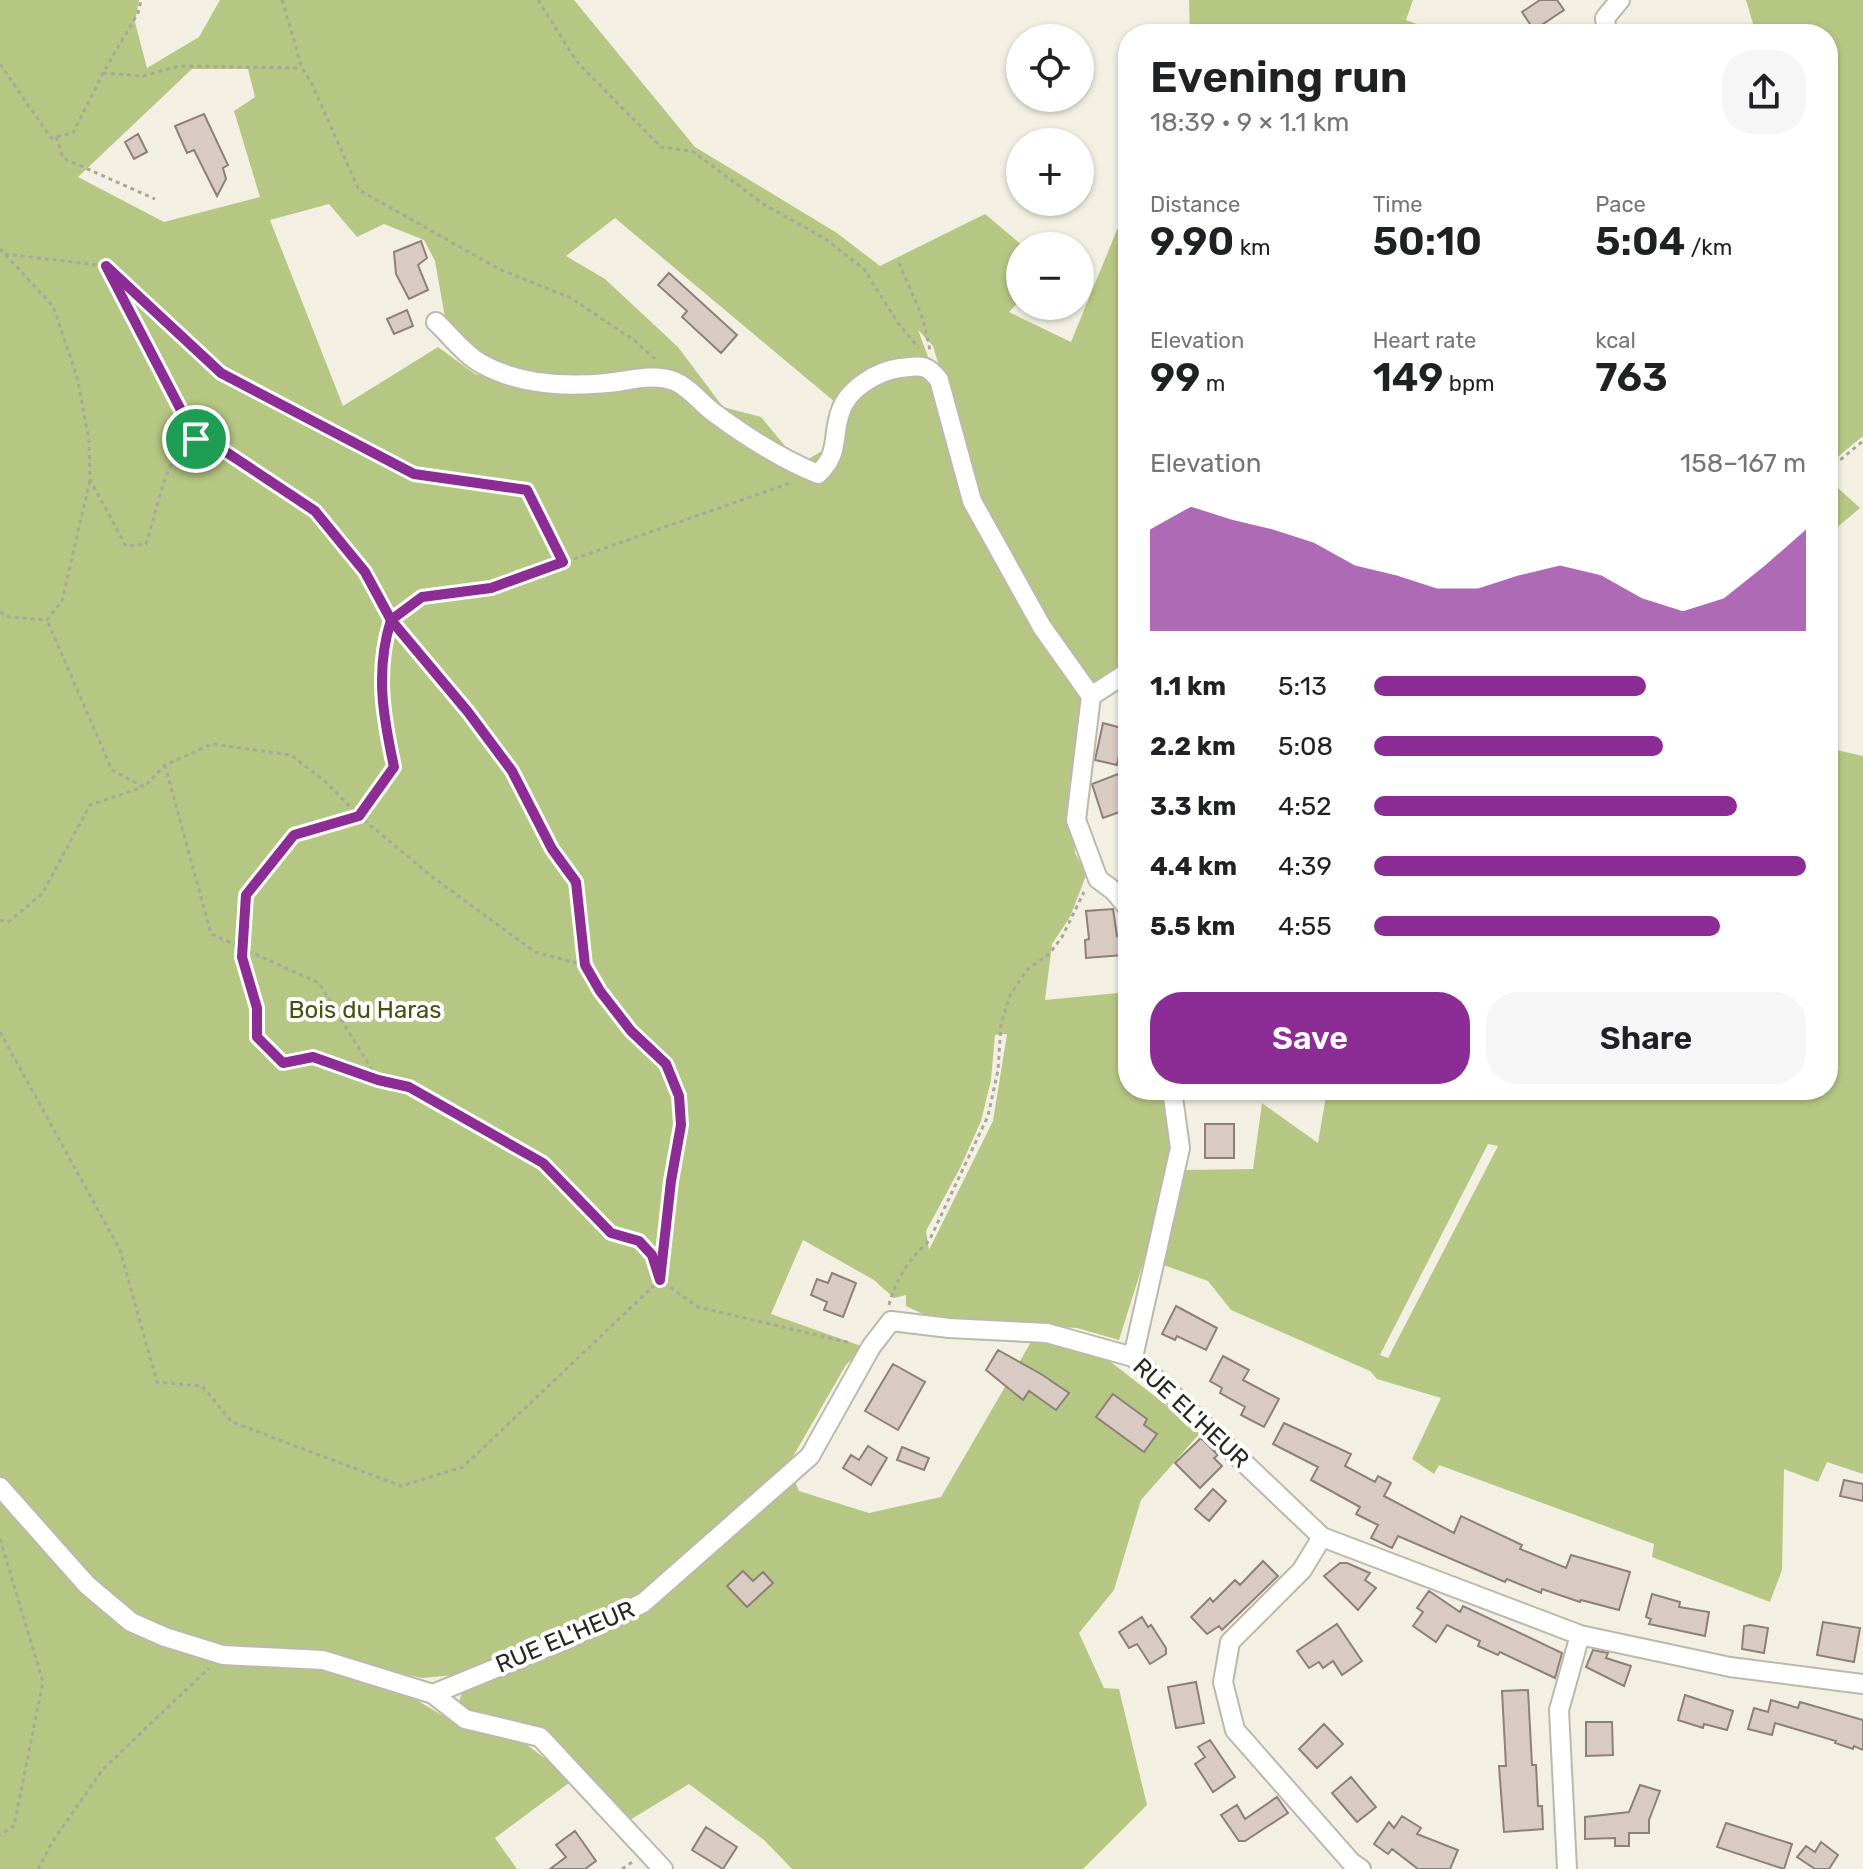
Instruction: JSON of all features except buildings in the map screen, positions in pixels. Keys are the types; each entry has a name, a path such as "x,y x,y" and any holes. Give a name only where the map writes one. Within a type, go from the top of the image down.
{"street":[{"path":"1606,24 1605,18 1620,0"},
{"path":"436,322 479,363 520,380 563,385 652,377 675,382 725,421 818,474 829,463 834,452 841,408 863,383 883,371 920,366 931,370 939,380 972,501 1042,627 1091,696 1076,820 1098,879 1118,896"},
{"path":"1091,696 1118,678"},
{"path":"1133,1357 1180,1148 1173,1100"},
{"name":"RUE EL'HEUR","path":"433,1694 567,1639 643,1603 810,1456 871,1347 891,1321 949,1328 1047,1333 1133,1357 1322,1537 1580,1635 1730,1667 1863,1684"},
{"path":"0,1487 87,1585 131,1622 165,1637 223,1655 323,1660 433,1694 465,1719 540,1737 663,1869"},
{"path":"1322,1537 1302,1570 1230,1642 1223,1682 1235,1730 1351,1862 1361,1869"},
{"path":"1567,1869 1559,1710 1580,1635"}],"path":[{"path":"0,64 51,138 73,133 138,13 141,0"},
{"path":"282,0 302,68 359,190 499,269 571,298 635,341 666,369 675,382"},
{"path":"538,0 577,62 661,147 692,151 765,205 824,238 864,269 898,323 919,348 930,350"},
{"path":"103,73 143,76 179,66 302,68"},
{"path":"56,137 63,158 155,199"},
{"path":"0,249 53,306 77,377 89,440 90,480 62,601 47,620"},
{"path":"5,254 106,266 221,373 414,474 527,490 563,562"},
{"path":"899,263 923,319 931,370"},
{"path":"0,1032 120,1250 157,1382 202,1386 232,1422 401,1486 463,1467 660,1280 667,1206 681,1125 679,1096 666,1064 631,1031 600,991 585,965 576,882 552,849 512,771 468,712 391,620 365,572 315,511 217,446 196,439 106,266"},
{"path":"90,480 126,546 146,544 161,492 177,453 196,439"},
{"path":"1838,462 1863,441"},
{"path":"818,474 491,588 422,597 391,620 383,646 382,712 394,767 359,816 294,835 246,895 242,957 257,1008 257,1037 283,1063 313,1057 378,1080 409,1087 543,1163 611,1233 639,1241 652,1255 660,1280 698,1307 871,1347"},
{"path":"0,612 9,617 47,620"},
{"path":"47,620 112,770 144,787"},
{"path":"0,920 8,922 42,894 90,805 144,787 165,765 212,744 291,755 435,879 535,952 585,965"},
{"path":"165,765 211,934 319,983 378,1080"},
{"path":"891,1321 889,1306 901,1275 912,1256 929,1241 988,1116 998,1070 1001,1024 1010,995 1027,970 1050,953 1071,922 1081,896 1098,879"},
{"path":"0,1539 43,1682 14,1826 0,1835"},
{"path":"38,1869 53,1841 103,1769 223,1655"}],"green space":[{"name":"Bois du Haras","path":"0,0 139,0 135,22 147,68 199,37 220,0 574,0 695,147 837,233 880,266 985,214 1006,232 1006,320 1026,320 1071,342 1080,320 1094,320 1094,286 1118,227 1118,675 1100,687 1085,679 1056,643 1001,542 969,469 933,346 918,330 930,362 878,369 836,403 615,218 566,256 605,279 678,347 723,407 761,417 800,464 844,438 851,406 865,390 896,378 928,376 935,384 966,511 1035,632 1085,704 1070,790 1075,853 1087,873 1070,917 1052,944 1045,1000 1118,993 1118,1100 1167,1100 1174,1145 1146,1254 1119,1340 1077,1328 935,1320 906,1306 906,1295 894,1298 874,1280 803,1240 771,1314 864,1347 846,1365 788,1465 799,1491 869,1513 941,1497 1031,1342 1077,1344 1103,1356 1201,1432 1141,1500 1114,1590 1079,1633 1104,1688 1119,1689 1147,1805 1083,1869 792,1869 764,1840 689,1784 625,1823 564,1753 471,1717 458,1706 467,1674 422,1678 311,1653 214,1643 396,1688 452,1721 517,1737 573,1780 495,1838 517,1869 0,1869","holes":["192,69 248,69 255,97 234,111 260,197 164,222 78,177","329,204 357,237 384,224 424,240 435,261 447,329 476,356 515,375 562,382 653,373 665,388 544,391 475,374 438,347 343,406 270,220","1007,1034 993,1121 929,1250 926,1231 981,1121 991,1080 995,1035"]},
{"path":"1189,0 1413,0 1406,20 1417,24 1190,24"},
{"path":"1746,0 1863,0 1863,436 1838,457 1838,24 1753,24"},
{"path":"1838,488 1860,508 1838,527"},
{"path":"1838,750 1863,756 1863,1474 1827,1462 1818,1482 1784,1469 1782,1570 1770,1602 1652,1557 1654,1544 1439,1465 1434,1474 1412,1459 1441,1398 1377,1379 1370,1371 1231,1310 1208,1281 1158,1263 1183,1170 1253,1169 1262,1103 1318,1143 1325,1100 1838,1100","holes":["1488,1144 1498,1146 1388,1358 1380,1355"]}],"route":[{"path":"196,439 106,266 221,373 414,474 527,490 563,562 491,588 422,597 391,620 468,712 512,771 552,849 576,882 585,965 600,991 631,1031 666,1064 679,1096 681,1125 664,1232 660,1280 652,1255 639,1241 611,1233 543,1163 409,1087 378,1080 313,1057 283,1063 257,1037 257,1008 242,957 246,895 294,835 359,816 394,767 382,712 383,646 391,620 365,572 315,511 217,446 196,439"}]}
